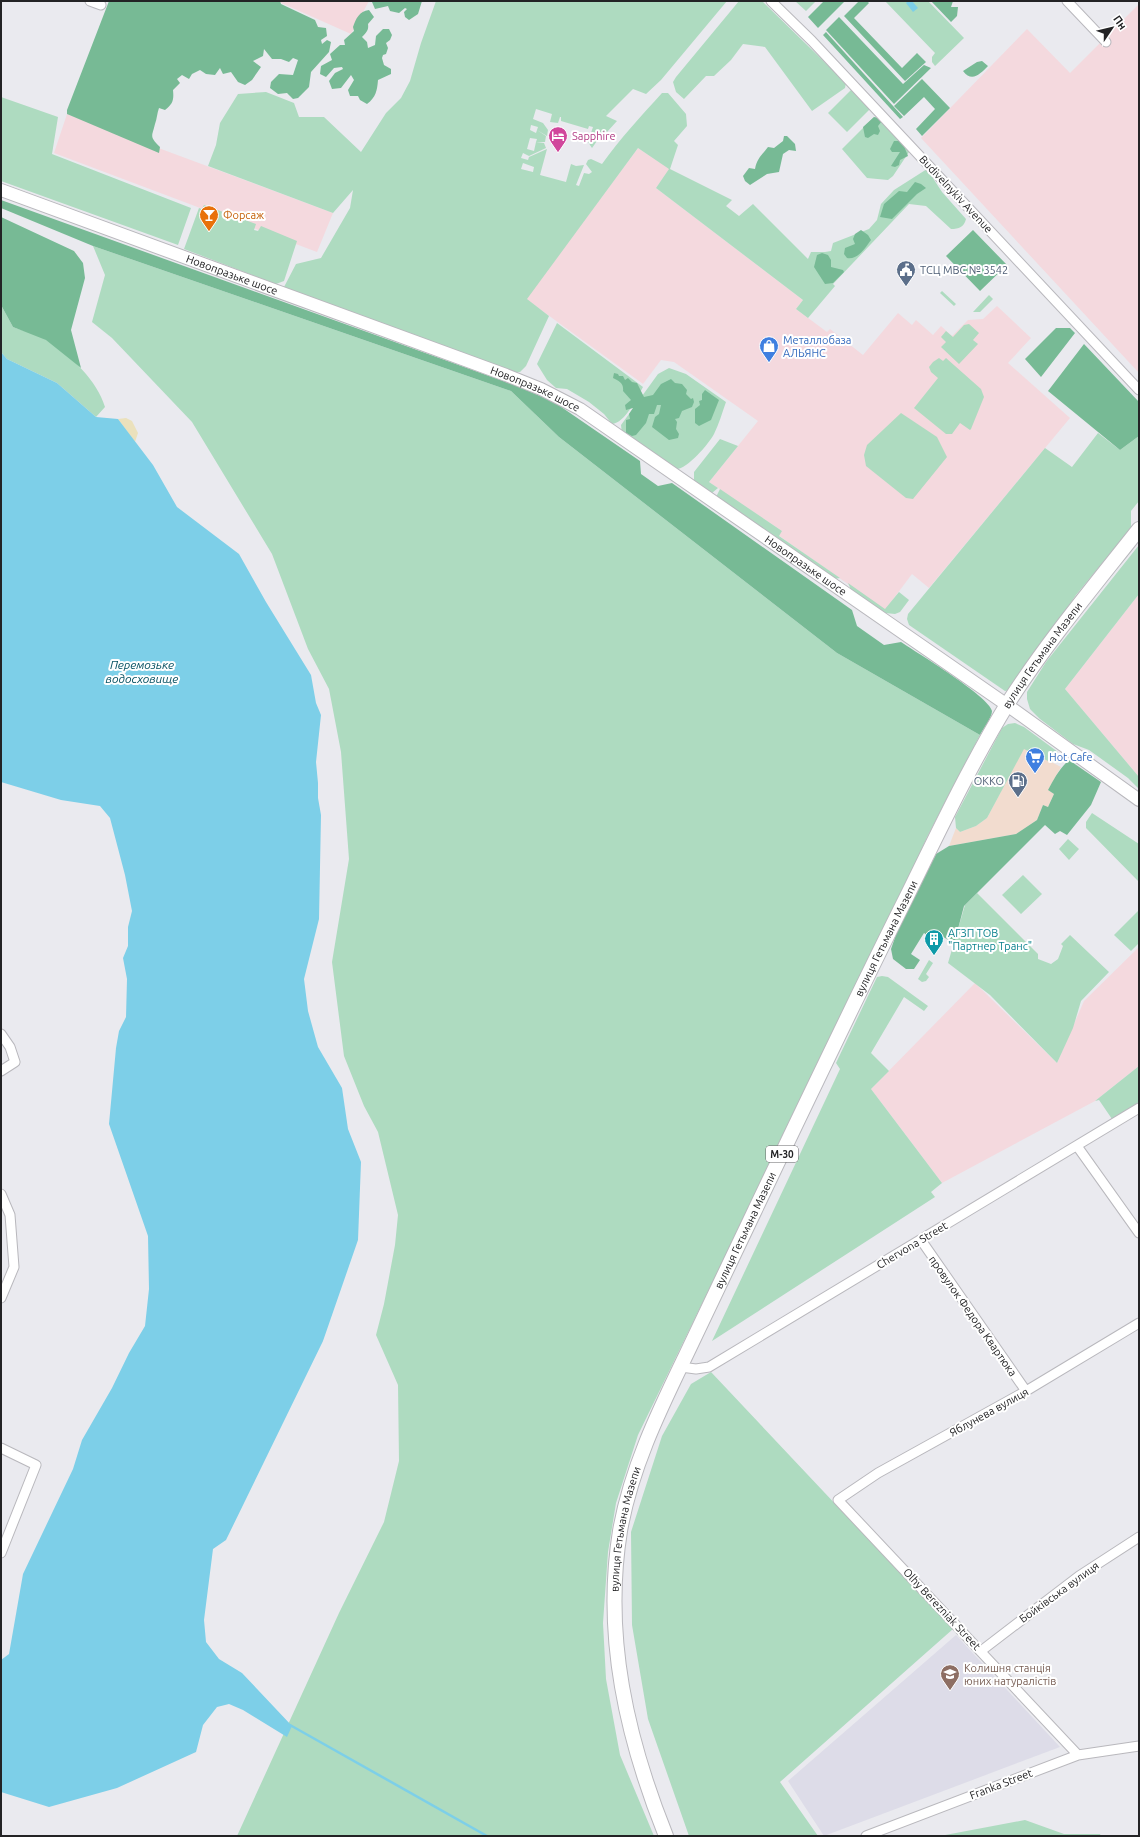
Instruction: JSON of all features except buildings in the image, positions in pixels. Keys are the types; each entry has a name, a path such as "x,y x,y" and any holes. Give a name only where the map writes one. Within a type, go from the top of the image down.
{"highway":[{"name":"вулиця Гетьмана Мазепи","path":"666,1836 643,1776 627,1716 618,1662 614,1600 621,1530 633,1482 649,1435 886,937 968,774 1007,705 1042,653 1139,529"}],"main road":[{"name":"Новопразьке шосе","path":"1,190 541,389 580,409 1007,705 1139,800"}],"street":[{"path":"90,1 101,5"},
{"name":"Budivelnykiv Avenue","path":"771,1 834,64 1139,390"},
{"path":"1067,1 1106,42"},
{"path":"1,1034 10,1047 15,1062 1,1071"},
{"name":"Chervona Street","path":"681,1367 696,1369 709,1367 1139,1108"},
{"path":"1077,1146 1139,1233"},
{"path":"1,1194 10,1215 14,1267 1,1298"},
{"name":"провулок Федора Квартюка","path":"921,1240 1026,1391"},
{"name":"Яблунева вулиця","path":"838,1500 878,1473 1026,1391 1139,1323"},
{"path":"1,1448 36,1465 1,1553"},
{"name":"Olhy Berezniak Street","path":"838,1500 1078,1754"},
{"name":"Бойківська вулиця","path":"981,1651 1073,1581 1139,1537"},
{"name":"Franka Street","path":"866,1836 1078,1754 1139,1746"}],"shaded area":[{"path":"277,1 369,1 351,34"},
{"path":"1139,4 1139,373 921,138 1027,29 1070,73"},
{"path":"67,114 333,213 317,252 54,153"},
{"path":"638,148 670,169 656,188 803,300 796,309 827,332 830,329 863,355 898,313 912,325 916,320 933,335 941,326 952,336 968,320 983,319 997,306 1031,338 1008,363 1070,418 929,588 912,574 885,610 778,535 782,531 709,482 758,421 674,362 661,360 643,384 526,299"},
{"path":"1139,594 1139,777 1065,689"},
{"path":"1024,748 1061,767 1048,790 1054,794 1048,807 1043,805 1037,820 1016,834 949,846 956,828 960,832 976,826 987,818"},
{"path":"1139,947 1139,1066 1095,1101 942,1183 871,1089 975,983 1057,1063 1084,1001"},
{"name":"Колишня станція юних натуралістів","path":"956,1635 1060,1747 824,1836 788,1781"}],"green space":[{"path":"109,1 280,1 281,4 315,20 318,27 326,28 327,36 321,40 322,44 327,40 331,42 329,52 311,72 309,87 298,98 293,99 287,93 278,94 270,88 271,82 279,74 293,75 298,60 293,58 289,62 281,59 272,59 264,49 263,56 253,61 261,67 252,80 245,85 238,82 231,72 223,74 220,68 215,75 206,74 200,70 192,74 189,79 182,75 177,79 180,83 173,90 173,99 170,106 165,110 159,108 158,110 152,136 154,141 160,147 159,153 67,114 67,110"},
{"path":"422,1 418,14 409,20 405,17 404,12 407,9 405,8 399,13 390,11 388,6 375,9 372,2"},
{"path":"436,1 727,1 661,80 646,94 633,89 606,116 617,121 607,132 604,131 592,148 588,142 593,127 589,126 588,129 561,121 561,117 558,123 550,122 552,114 536,109 533,119 543,123 548,130 547,136 537,130 546,136 545,142 536,142 544,143 546,148 529,156 523,153 521,158 528,160 529,157 547,149 540,175 566,182 571,164 576,166 584,165 576,185 579,186 584,173 589,174 592,172 586,164 588,160 591,159 602,164 623,137 662,93 668,93 686,114 687,126 674,141 678,145 670,169 732,200 726,206 739,216 753,204 808,259 811,252 831,251 833,243 869,229 877,220 881,204 894,190 927,169 942,192 966,219 961,227 951,229 926,206 909,204 833,284 835,286 808,318 796,309 803,300 656,188 669,169 638,148 527,299 549,316 526,366 520,372 512,372 284,287 296,264 321,258 350,208 353,190 333,213 208,166 216,145 220,123 238,94 266,92 294,103 299,117 324,117 361,152 386,113 401,98 410,81 421,43","holes":["531,125 538,127 536,133 530,130","530,138 537,139 534,151 527,149","523,163 534,167 533,172 521,169"]},
{"path":"739,1 762,1 846,83 845,88 812,111 765,47 743,44 731,60 714,76 706,76 684,99 676,92 673,82"},
{"path":"795,1 816,1 806,11"},
{"path":"824,1 845,1 818,28 808,17"},
{"path":"859,1 867,1 869,3 854,18 902,68 917,53 926,62 905,81 844,16"},
{"path":"885,1 928,1 964,38 935,66 932,62 932,57 935,53"},
{"path":"931,1 953,1 951,7 958,7 957,16 951,22"},
{"path":"369,10 374,17 368,24 368,30 362,37 367,42 368,48 375,45 376,36 383,29 389,29 392,35 390,40 386,43 388,48 386,54 383,55 382,58 384,65 391,69 391,74 378,80 376,94 367,104 360,100 358,96 350,96 348,90 354,80 351,75 341,88 332,89 329,81 335,73 343,69 342,67 334,68 326,77 320,74 321,66 332,60 330,54 340,45 345,45 344,40 354,31 353,27 358,16"},
{"path":"839,17 903,84 924,65 931,68 894,104 826,30"},
{"path":"826,32 903,117 900,119 823,35"},
{"path":"982,61 988,66 976,76 973,77 966,75 963,71 977,62"},
{"path":"922,79 950,108 922,136 916,129 935,109 924,97 904,116 894,106"},
{"path":"851,90 870,109 847,132 828,113"},
{"path":"1,97 58,117 52,154 191,208 178,245 1,181"},
{"path":"874,117 878,118 907,148 909,152 893,176 888,180 867,178 842,149"},
{"path":"874,117 882,121 878,126 880,131 878,135 874,134 868,138 865,137 863,127"},
{"path":"784,136 787,136 795,144 796,151 789,150 783,154 779,172 767,174 750,185 745,181 743,176 749,168 755,169 758,159 768,147 774,148 783,141"},
{"path":"894,141 902,141 908,156 900,160 899,165 895,167 891,166 900,152 892,152 890,149"},
{"path":"915,182 926,188 917,194 892,219 880,217 884,204 899,191 907,192"},
{"path":"1,200 517,386 554,402 640,461 641,474 658,486 672,483 852,610 857,626 884,645 901,642 966,686 988,704 992,711 989,720 980,735 837,653 559,437 511,391 93,246 1,208"},
{"path":"204,205 256,224 254,230 258,231 261,226 297,241 284,281 276,284 184,249 199,208 202,209"},
{"path":"1,217 74,251 83,263 85,278 71,330 81,368 46,340 13,327 1,305"},
{"path":"861,230 868,235 871,240 864,250 858,255 847,258 844,254 845,248 855,244 853,239 855,234"},
{"path":"973,230 1007,265 980,291 946,256"},
{"path":"93,246 511,391 559,437 837,653 980,735 927,837 909,879 638,1435 616,1503 608,1552 603,1623 606,1679 620,1755 654,1836 237,1836 339,1613 384,1522 399,1461 398,1385 376,1335 384,1304 395,1245 398,1215 378,1132 364,1106 344,1056 332,962 349,859 341,752 329,689 308,649 272,554 192,422 112,338 92,322 105,275"},
{"path":"822,253 828,255 831,260 831,267 843,270 844,272 833,283 825,284 814,267 817,255"},
{"path":"942,291 956,304 954,306 940,293"},
{"path":"989,295 993,299 980,312 973,312"},
{"path":"1,305 13,327 35,334 47,340 65,353 82,369 96,387 105,407 96,417 57,383 7,359 1,352"},
{"path":"557,323 643,387 626,415 617,423 612,424 604,414 589,402 567,389 556,388 547,380 537,364"},
{"path":"969,324 979,333 973,340 978,344 959,364 941,347 946,342 941,337 946,331 953,337 964,325"},
{"path":"1056,328 1070,328 1075,333 1041,377 1025,359"},
{"path":"1084,344 1139,402 1139,436 1120,450 1048,391"},
{"path":"939,358 943,361 946,358 981,389 984,397 970,430 960,423 952,434 946,434 914,408 938,378 931,372 929,367"},
{"path":"669,368 686,374 726,402 716,430 707,444 691,461 676,469 622,434 621,425 658,374"},
{"path":"614,373 618,374 619,376 623,376 625,380 628,378 632,382 637,383 644,397 653,395 661,384 671,379 675,383 682,384 687,390 686,394 691,399 693,398 694,402 692,407 682,411 679,418 675,419 677,422 676,429 679,434 678,438 669,440 652,427 655,417 659,414 661,405 657,405 654,414 649,414 646,423 636,435 632,436 626,433 626,420 630,419 629,414 633,408 626,410 625,405 631,400 623,391 623,386 621,383 613,378"},
{"path":"705,390 719,400 711,420 699,426 695,423 695,409 700,405 699,401 702,400 702,394"},
{"path":"901,413 937,437 947,457 913,499 906,498 866,466 864,455 867,445"},
{"path":"1098,433 1120,450 1139,436 1139,501 1131,511 1131,528 1076,595 1017,682 1010,690 1005,691 909,625 907,619 908,614 1045,448 1072,467"},
{"path":"720,439 738,446 709,482 718,488 712,493 694,481 694,472"},
{"path":"720,489 782,531 779,536 840,578 834,579 716,497"},
{"path":"1139,545 1139,594 1065,689 1139,777 1139,789 1128,778 1089,750 1073,744 1040,719 1030,709 1027,699 1027,692 1046,662"},
{"path":"848,583 885,609 899,592 909,600 900,612 895,614 885,613 851,590"},
{"path":"1015,723 1024,727 1058,752 1050,762 1024,749 987,818 976,826 960,832 956,828 955,817 1002,728 1008,724"},
{"path":"1069,760 1101,782 1091,805 1067,835 1060,831 1055,834 1045,825 964,906 954,944 942,936 937,942 924,933 911,954 920,960 914,969 906,969 893,959 891,949 899,926 936,854 949,846 1016,834 1037,820 1043,805 1048,807 1054,794 1048,790 1065,763"},
{"path":"1092,813 1139,844 1139,882 1086,828 1086,822"},
{"path":"1068,839 1079,849 1069,860 1059,849"},
{"path":"1023,875 1042,894 1021,914 1002,895"},
{"path":"977,893 1038,954 1038,959 1051,964 1058,959 1063,946 1061,944 1070,935 1109,972 1081,1001 1073,1028 1057,1063 990,995 948,963 965,905"},
{"path":"1139,910 1139,943 1131,951 1114,935"},
{"path":"929,960 933,963 926,974 929,977 926,981 922,982 918,979"},
{"path":"877,977 888,977 928,1006 924,1011 904,997 871,1053 889,1071 871,1089 942,1183 931,1192 935,1197 712,1341 840,1069 836,1063"},
{"path":"1139,1066 1139,1102 1112,1119 1099,1100 1095,1101"},
{"path":"711,1372 953,1629 780,1782 818,1836 689,1836 648,1719 632,1625 631,1532 662,1436 691,1384"},
{"path":"1025,1820 1064,1834 1100,1834 1101,1836 940,1836"}],"sand":[{"path":"126,418 132,421 138,433 135,442 118,419"}],"water":[{"path":"908,1 912,1 918,8 913,12 906,3"},
{"name":"Перемозьке водосховище","path":"1,352 7,359 57,383 96,417 118,419 153,465 177,507 239,554 266,602 311,675 316,703 321,715 316,762 318,798 321,815 319,919 304,979 308,1011 318,1047 342,1088 348,1129 361,1162 358,1240 323,1341 226,1540 213,1549 204,1620 206,1642 219,1659 242,1673 292,1726 287,1737 243,1710 229,1704 217,1707 203,1725 196,1752 117,1788 49,1807 1,1792 1,1660 9,1654 23,1574 73,1469 82,1440 145,1326 149,1289 148,1236 109,1124 116,1048 119,1031 126,1017 127,979 123,958 128,946 128,927 132,911 125,875 110,818 100,806 61,800 1,782"}],"waterway":[{"path":"290,1725 487,1836"}],"place":[{"name":"Sapphire","path":"558,153"},
{"name":"Форсаж","path":"209,232"},
{"name":"ТСЦ МВС № 3542","path":"906,287"},
{"name":"Металлобаза АЛЬЯНС","path":"769,363"},
{"name":"Hot Cafe","path":"1035,774"},
{"name":"OKKO","path":"1018,798"},
{"name":"АГЗП ТОВ \"Партнер Транс\"","path":"934,956"},
{"name":"Колишня станція юних натуралістів","path":"950,1691"}]}
